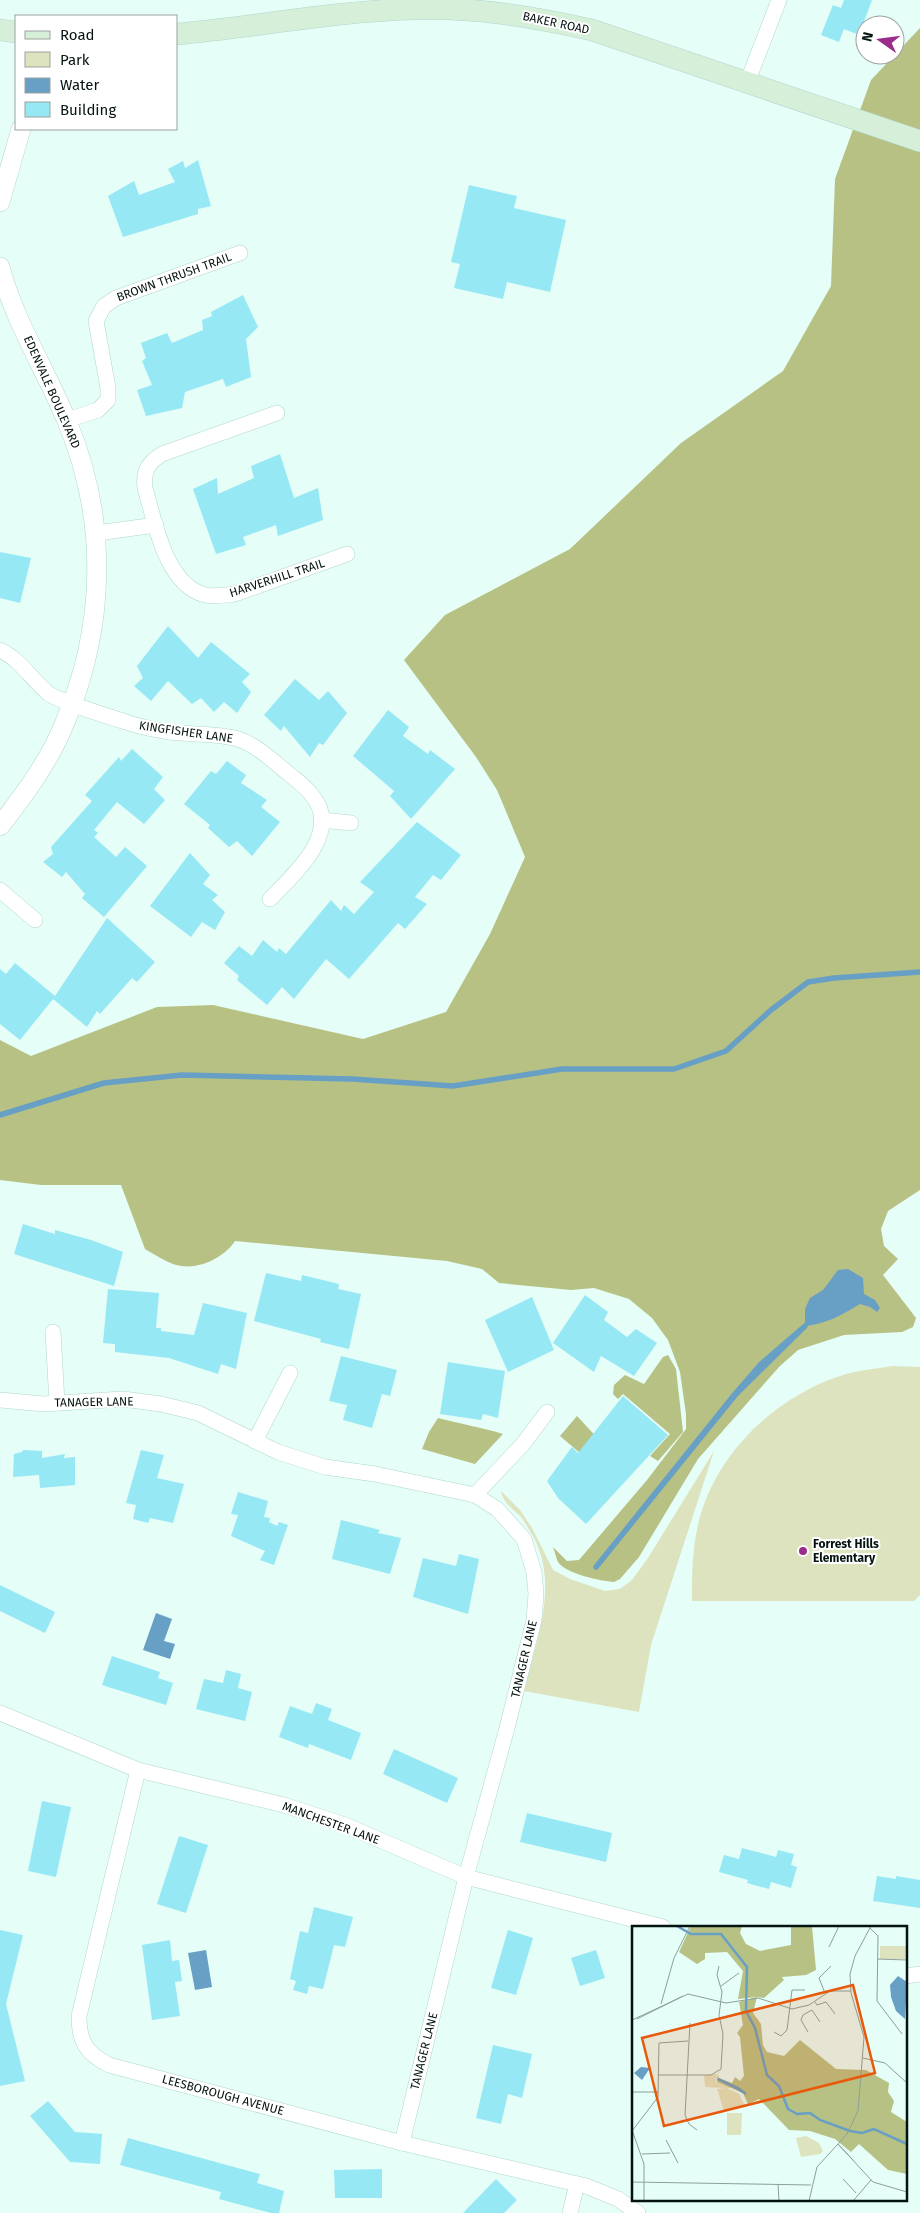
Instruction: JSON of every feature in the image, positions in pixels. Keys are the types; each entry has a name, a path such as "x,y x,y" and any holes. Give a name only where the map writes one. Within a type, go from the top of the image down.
{"main road":[{"name":"BAKER ROAD","path":"178,34 328,16 416,9 487,12 536,18 592,30 920,141"},
{"path":"0,30 15,32"}],"street":[{"path":"747,83 779,0"},
{"path":"0,202 21,130"},
{"name":"BROWN THRUSH TRAIL","path":"67,420 98,410 108,400 96,321 104,306 116,298 240,252"},
{"name":"EDENVALE BOULEVARD","path":"0,267 4,295 67,420 88,486 97,533 98,573 94,618 85,664 73,703 44,763 0,826"},
{"name":"HARVERHILL TRAIL","path":"277,413 162,454 152,460 143,477 156,525 170,564 180,579 192,589 205,595 219,596 235,594 347,554"},
{"path":"97,533 156,525"},
{"name":"KINGFISHER LANE","path":"0,650 9,654 49,694 126,723 170,732 239,740 255,748 312,794 319,808 321,820"},
{"path":"270,899 300,867 314,848 320,831 321,820 351,823"},
{"path":"0,890 35,920"},
{"path":"53,1332 57,1403"},
{"path":"255,1441 290,1373"},
{"name":"TANAGER LANE","path":"0,1400 44,1404 123,1399 161,1404 198,1413 278,1452 325,1467 375,1474 475,1495 497,1509 524,1539 534,1572 536,1594 534,1620 466,1877 402,2143"},
{"path":"475,1495 523,1444 547,1412"},
{"name":"MANCHESTER LANE","path":"0,1714 138,1770 284,1804 345,1825 466,1877 659,1926"},
{"name":"LEESBOROUGH AVENUE","path":"138,1770 79,2016 79,2032 85,2047 96,2058 109,2065 402,2143 577,2184 618,2199 638,2213"},
{"path":"570,2213 577,2184"}],"green space":[{"path":"920,28 920,1190 888,1211 881,1229 884,1246 898,1259 883,1275 916,1318 913,1327 902,1332 844,1335 798,1350 779,1367 698,1459 639,1557 620,1579 614,1582 601,1580 584,1576 562,1566 558,1562 553,1547 567,1561 579,1560 647,1480 686,1429 686,1414 680,1372 668,1340 652,1318 629,1299 594,1288 571,1290 499,1283 482,1269 447,1261 235,1241 223,1253 208,1262 190,1266 173,1264 145,1249 121,1185 41,1185 0,1180 0,1040 31,1056 157,1007 213,1005 363,1039 446,1012 490,934 525,857 497,790 476,757 404,660 445,615 570,549 681,443 783,371 831,286 835,179 871,80 885,65 905,65 905,44"},
{"path":"668,1355 676,1369 683,1432 658,1461 650,1456 670,1434 623,1394 618,1399 613,1394 614,1385 625,1375 644,1384 663,1357"},
{"path":"892,1366 920,1367 920,1595 914,1601 692,1601 693,1553 698,1525 706,1499 718,1475 733,1452 751,1431 794,1397 843,1375"},
{"path":"577,1416 602,1443 587,1459 560,1436"},
{"path":"438,1418 503,1434 475,1464 422,1449 429,1432"},
{"path":"714,1451 651,1645 639,1712 524,1691 543,1614 545,1575 541,1556 534,1538 522,1518 506,1503 501,1491 520,1510 532,1528 553,1570 570,1579 605,1591 620,1589 632,1580 648,1558"}],"water":[{"path":"848,1269 863,1278 864,1294 875,1300 880,1308 877,1312 870,1307 860,1304 834,1318 805,1326 805,1309 810,1298 823,1290 838,1270"},
{"path":"156,1613 172,1619 164,1641 175,1644 170,1659 143,1650"},
{"path":"206,1950 212,1987 195,1990 188,1953"}],"building":[{"path":"844,0 872,0 866,15 855,15 855,33 844,29 839,42 821,35 833,5 841,8"},
{"path":"198,160 211,206 198,209 198,214 123,237 108,196 134,181 139,195 175,182 168,169 183,161 185,168"},
{"path":"469,185 517,196 514,208 566,220 550,292 507,282 503,299 454,288 460,264 451,262"},
{"path":"243,295 258,327 246,339 251,377 226,387 223,379 185,392 182,408 146,416 137,390 152,385 142,361 146,358 141,343 167,333 172,343 203,330 202,320 212,316 211,312"},
{"path":"280,454 294,498 318,488 323,520 278,536 276,525 243,537 246,545 216,554 193,489 217,478 218,494 254,478 251,466"},
{"path":"0,552 31,558 20,603 0,598"},
{"path":"168,626 198,658 211,642 250,674 242,682 251,692 237,713 224,702 214,712 201,698 192,704 168,681 151,701 134,686 143,678 137,666"},
{"path":"295,679 319,700 328,691 347,713 323,745 319,743 310,757 284,726 281,731 264,715"},
{"path":"388,710 409,727 403,736 428,754 430,750 455,769 411,819 390,796 394,791 353,756"},
{"path":"132,749 163,777 154,789 165,800 144,824 117,802 94,830 98,833 94,837 116,857 125,847 147,866 104,917 82,898 85,894 66,872 62,877 43,862 53,854 51,847 92,801 85,795 119,757 121,761"},
{"path":"227,761 246,775 241,783 267,800 261,807 280,822 252,856 237,841 229,847 208,828 210,825 184,804 211,771 216,774"},
{"path":"417,822 461,855 441,880 433,875 415,897 427,904 405,929 398,923 349,979 326,959 294,999 282,987 267,1005 237,980 239,976 224,963 239,946 252,956 263,940 277,952 279,948 286,954 331,900 341,911 344,905 354,914 374,892 360,882"},
{"path":"190,853 210,875 203,884 218,895 212,900 225,912 215,930 202,922 191,937 150,906"},
{"path":"107,918 155,962 137,982 132,978 100,1014 97,1011 87,1027 53,999 20,1040 0,1024 0,969 6,974 15,963 55,996"},
{"path":"23,1224 55,1234 55,1230 91,1240 123,1252 114,1286 14,1254"},
{"path":"266,1273 301,1281 302,1275 339,1284 338,1289 361,1294 349,1349 320,1342 321,1339 254,1321"},
{"path":"108,1289 159,1293 156,1328 161,1328 161,1331 194,1335 203,1303 247,1313 236,1369 221,1364 218,1374 169,1358 115,1352 115,1344 103,1343"},
{"path":"585,1295 608,1312 604,1320 627,1337 636,1329 657,1343 634,1376 601,1356 594,1372 553,1343"},
{"path":"532,1297 554,1350 508,1372 485,1320"},
{"path":"341,1356 397,1370 390,1396 382,1394 372,1428 343,1420 347,1405 329,1401"},
{"path":"448,1362 505,1371 498,1418 483,1414 481,1420 440,1414"},
{"path":"623,1396 668,1435 586,1524 558,1498 547,1481 572,1447 578,1453"},
{"path":"23,1450 42,1451 42,1458 65,1454 64,1458 75,1457 75,1485 40,1488 39,1475 13,1477 14,1454"},
{"path":"141,1450 164,1455 157,1478 184,1484 173,1523 150,1518 148,1523 133,1519 136,1505 126,1503"},
{"path":"238,1492 268,1501 264,1517 270,1518 269,1522 277,1526 279,1522 288,1525 274,1565 260,1560 265,1551 231,1536 238,1515 231,1514"},
{"path":"341,1520 380,1530 378,1533 401,1538 390,1574 332,1559"},
{"path":"459,1554 479,1559 468,1614 413,1597 423,1558 456,1566"},
{"path":"0,1585 55,1612 45,1633 0,1611"},
{"path":"112,1656 160,1672 158,1678 173,1683 166,1705 102,1685"},
{"path":"226,1670 241,1674 238,1688 252,1692 245,1721 196,1709 204,1679 223,1683"},
{"path":"316,1703 332,1709 328,1720 361,1733 351,1760 309,1744 308,1748 279,1737 290,1706 312,1714"},
{"path":"394,1749 458,1778 447,1803 383,1774"},
{"path":"42,1801 71,1807 56,1877 28,1871"},
{"path":"527,1813 612,1833 606,1862 520,1842"},
{"path":"179,1836 208,1845 186,1913 157,1904"},
{"path":"742,1848 776,1857 778,1850 794,1854 791,1865 797,1867 791,1888 771,1882 769,1889 747,1883 748,1880 719,1872 724,1855 739,1859"},
{"path":"877,1876 896,1879 896,1876 920,1880 920,1908 873,1901"},
{"path":"314,1907 353,1917 345,1947 334,1945 323,1989 309,1986 307,1994 293,1990 296,1981 290,1979 300,1931 308,1933"},
{"path":"0,1930 23,1935 6,2004 25,2081 0,2086"},
{"path":"508,1930 533,1938 516,1995 491,1988"},
{"path":"170,1940 172,1961 179,1960 182,1981 175,1982 180,2016 152,2020 142,1945"},
{"path":"596,1950 605,1978 580,1986 571,1958"},
{"path":"493,2045 532,2054 522,2098 508,2094 501,2124 476,2118"},
{"path":"48,2101 75,2132 102,2134 100,2164 70,2162 30,2116"},
{"path":"128,2138 260,2174 257,2183 284,2191 279,2213 271,2213 219,2199 221,2192 120,2165"},
{"path":"382,2169 382,2198 335,2198 334,2170"},
{"path":"496,2179 517,2200 504,2213 463,2213"}],"waterway":[{"path":"0,1115 104,1083 182,1075 352,1079 453,1086 562,1069 674,1069 726,1051 771,1010 808,982 834,978 920,972"},
{"path":"805,1326 736,1394 596,1567 735,1394 761,1364 805,1326"}],"place":[{"name":"Forrest Hills Elementary","path":"803,1551"}]}
